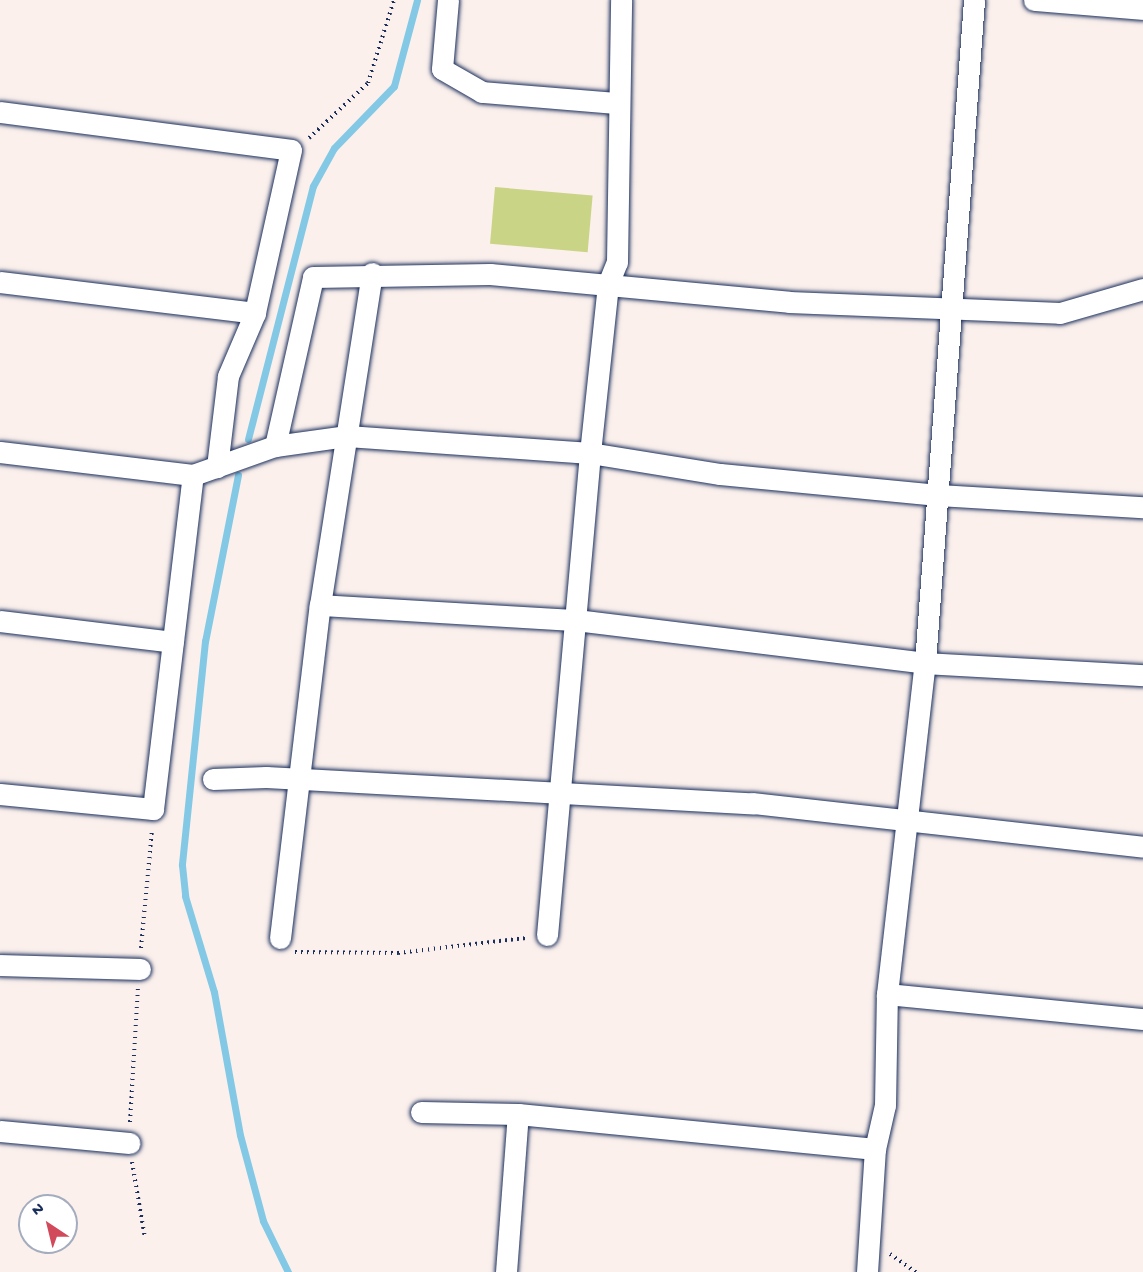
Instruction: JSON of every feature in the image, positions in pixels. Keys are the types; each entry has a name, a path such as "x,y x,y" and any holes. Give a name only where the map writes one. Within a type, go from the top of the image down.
{"street":[{"path":"448,0 442,69 482,92 615,103"},
{"path":"547,935 564,795 590,453 608,284 617,262 615,103 621,0"},
{"path":"867,1272 875,1149 885,1106 887,994 925,663 974,0"},
{"path":"1034,0 1143,9"},
{"path":"0,112 291,150 255,313 228,376 217,467"},
{"path":"275,446 313,277 372,273 490,274 789,302 1060,313 1143,289"},
{"path":"280,938 297,779 320,605 372,273"},
{"path":"0,282 255,313"},
{"path":"0,452 193,475 275,446 347,436 590,453 720,474 938,495 1143,507"},
{"path":"0,794 153,809 193,475"},
{"path":"320,605 576,620 925,663 1143,675"},
{"path":"0,621 173,642"},
{"path":"213,779 297,779 907,817 1143,847"},
{"path":"0,965 140,969"},
{"path":"887,994 1143,1019"},
{"path":"421,1112 518,1114 875,1149"},
{"path":"506,1272 518,1114"},
{"path":"0,1131 129,1143"}],"path":[{"path":"291,150 343,110 368,83 394,0"},
{"path":"145,1238 129,1143 153,809"},
{"path":"280,938 290,952 398,953 547,935"}],"green space":[{"path":"495,187 593,196 588,252 490,244"}],"waterway":[{"path":"248,439 313,186 334,148 394,86 417,0"},
{"path":"238,475 205,641 182,865 185,896 214,992 240,1135 263,1221 288,1272"}]}
